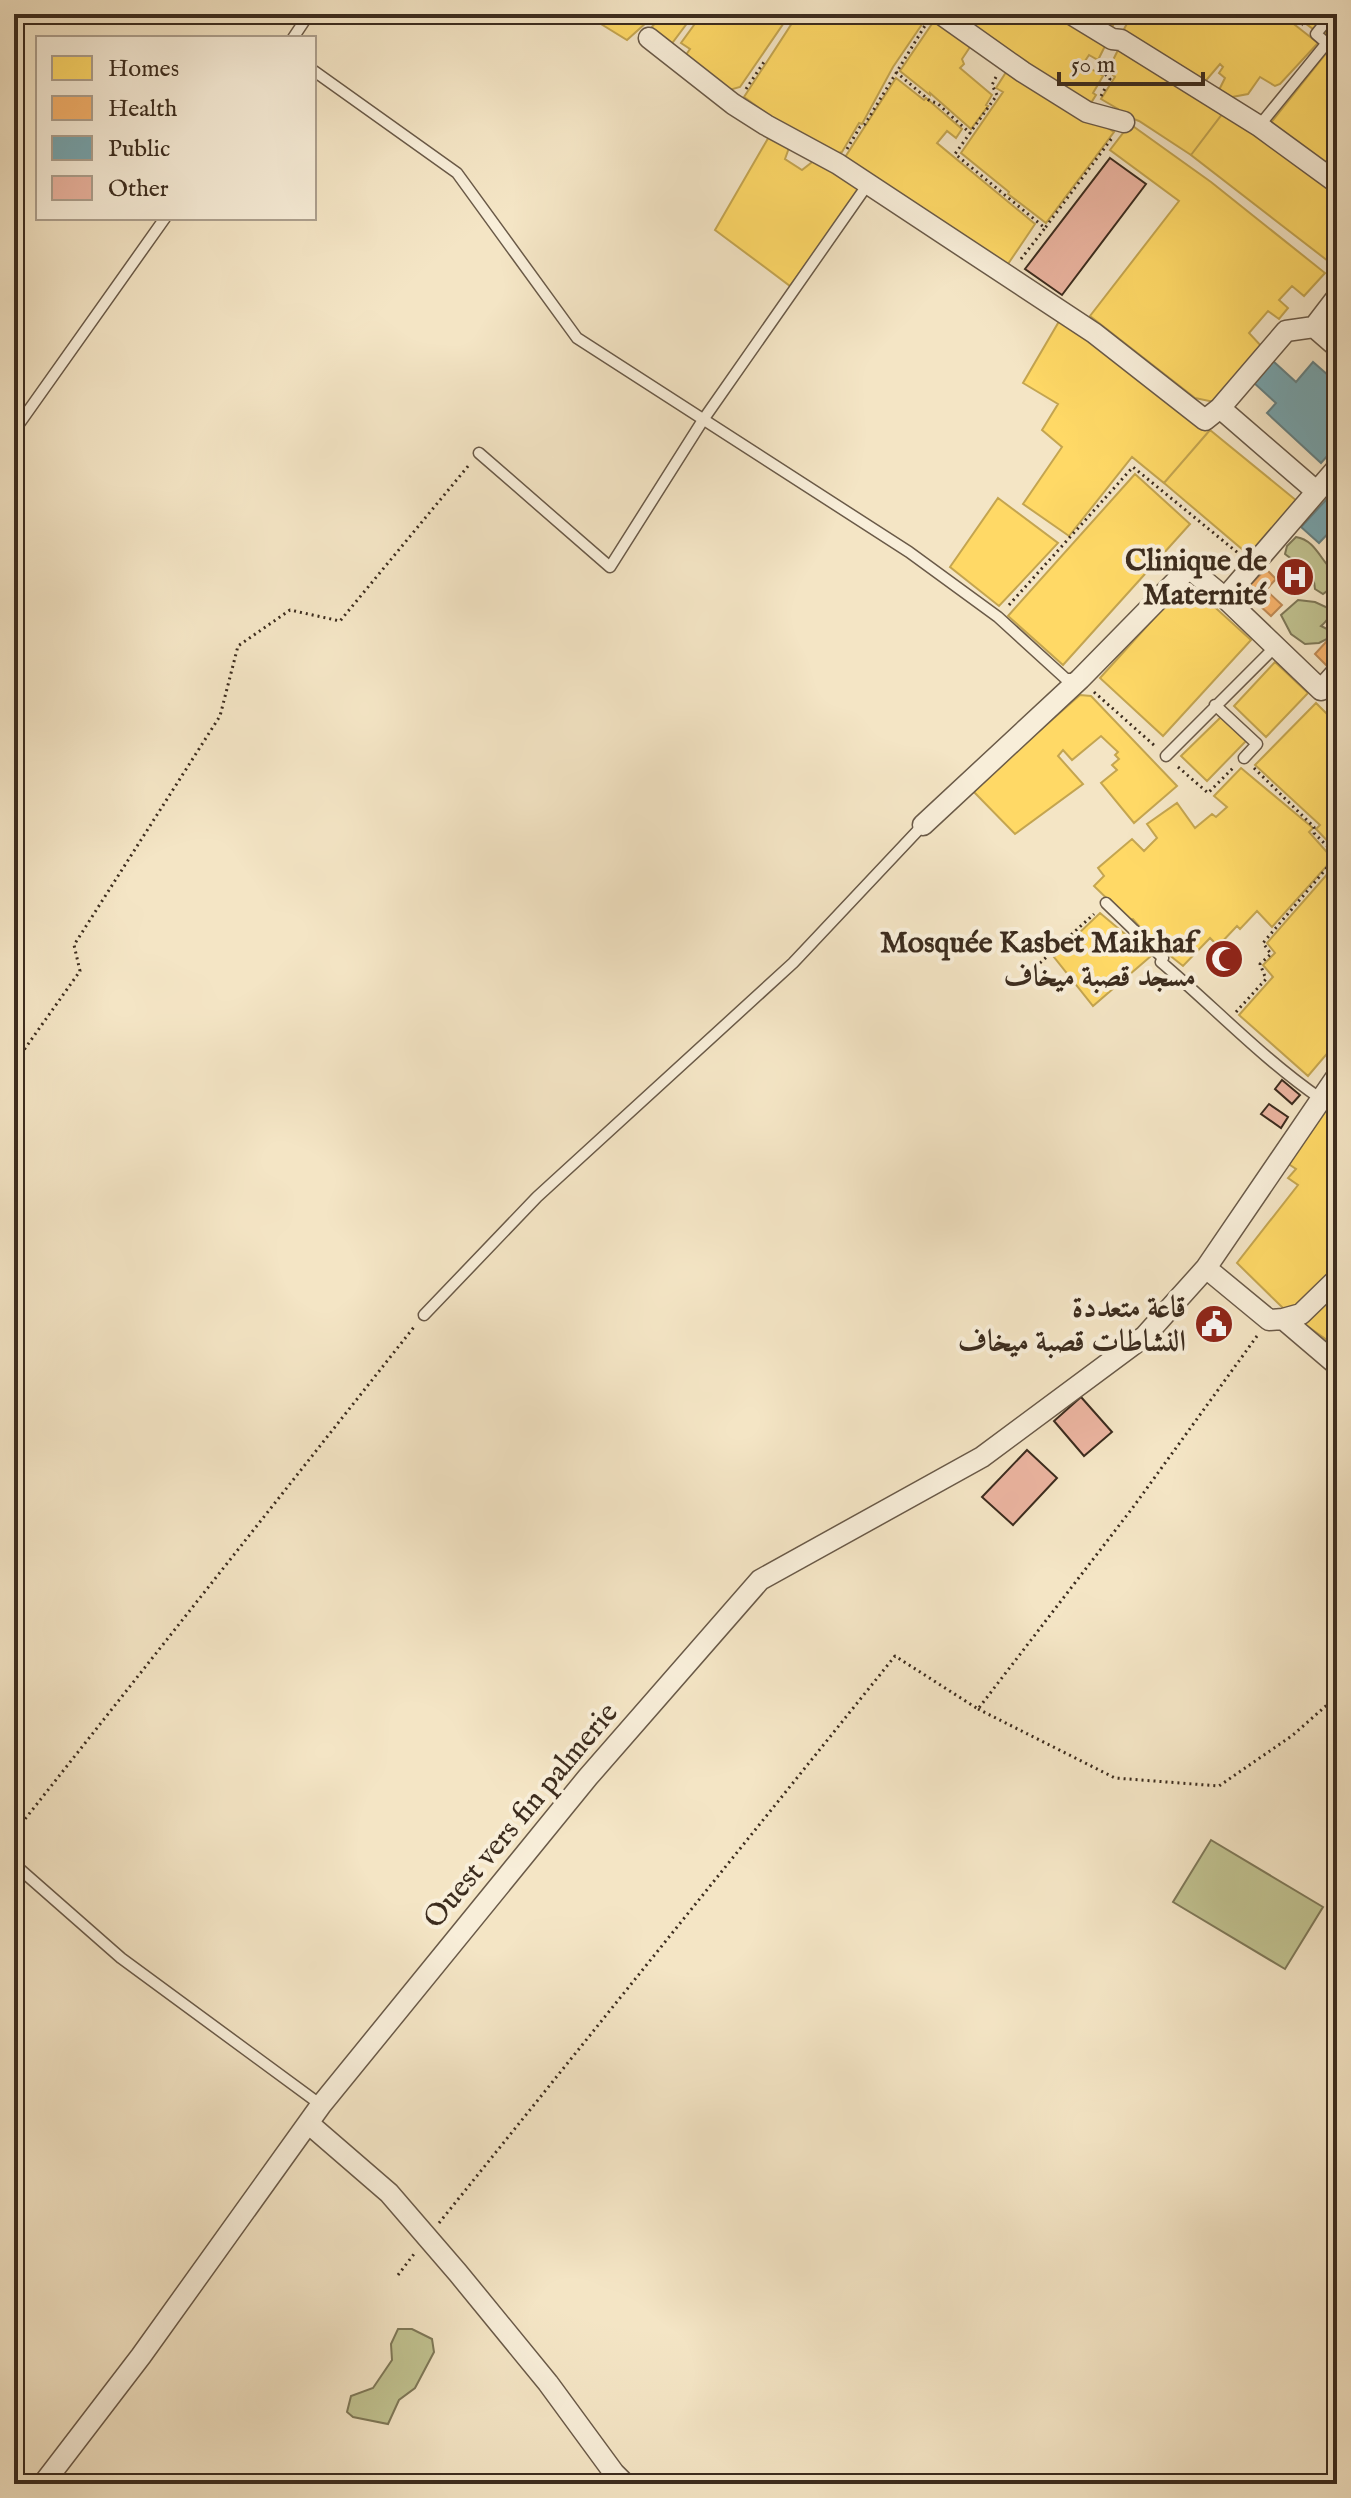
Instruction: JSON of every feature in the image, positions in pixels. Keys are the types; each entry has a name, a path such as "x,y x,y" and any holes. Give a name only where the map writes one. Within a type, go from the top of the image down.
{"street":[{"path":"941,14 1005,60 1087,112 1124,122"},
{"path":"1071,14 1112,39 1121,40 1259,126 1337,183"},
{"path":"649,38 733,104 838,164 1094,333 1205,420 1220,408 1286,331 1314,327 1337,297"},
{"path":"1314,327 1337,347"},
{"path":"1220,408 1316,491"},
{"path":"1225,598 1337,468"},
{"path":"923,825 1080,679 1189,568 1225,598 1321,690 1337,672"},
{"name":"Ouest vers fin palmerie","path":"43,2484 141,2356 321,2105 588,1777 760,1580 982,1457 1145,1336 1206,1268 1337,1076"},
{"path":"1206,1268 1337,1365"},
{"path":"1276,1319 1301,1314 1337,1279"},
{"path":"308,2123 389,2193 428,2237 548,2383 625,2484"}],"lane":[{"path":"294,36 309,14"},
{"path":"1332,14 1316,34 1337,52"},
{"path":"1259,126 1326,44"},
{"path":"316,72 457,173 577,338 909,552 998,617 1066,679 1080,679"},
{"path":"479,453 610,567 703,420 868,184"},
{"path":"14,431 164,220"},
{"path":"1166,756 1275,647"},
{"path":"1215,705 1257,744 1244,758"},
{"path":"424,1315 537,1197 793,963 923,825"},
{"path":"1106,903 1163,958 1161,962 1292,1079 1321,1099"},
{"path":"14,1864 121,1958 321,2105"}],"path":[{"path":"838,164 933,14"},
{"path":"1288,14 1316,34"},
{"path":"1101,115 1099,98 1110,79 1101,70 1121,40"},
{"path":"1005,60 992,85 997,95 955,154 1045,228"},
{"path":"733,104 764,62"},
{"path":"896,72 971,134"},
{"path":"1014,279 1022,258 1124,122"},
{"path":"14,1064 80,971 74,945 220,716 238,646 290,610 340,621 479,453"},
{"path":"998,617 1133,467 1253,565"},
{"path":"1080,679 1208,793 1244,758 1314,827 1314,833 1337,856 1263,943 1271,954 1260,964 1266,979 1228,1021"},
{"path":"1040,963 1106,903"},
{"path":"14,1833 424,1315"},
{"path":"978,1709 1276,1319"},
{"path":"398,2275 895,1656 978,1709 1115,1778 1219,1786 1293,1735 1337,1696"}],"green space":[{"path":"1296,537 1309,542 1335,573 1323,594 1315,589 1309,570 1285,554 1287,546"},
{"path":"1298,600 1315,602 1328,608 1328,618 1321,626 1327,629 1329,638 1319,643 1305,644 1291,634 1281,615"},
{"path":"1211,1840 1323,1907 1285,1969 1173,1902"},
{"path":"398,2329 412,2329 432,2339 434,2352 415,2388 399,2400 388,2424 353,2417 347,2412 351,2396 373,2388 392,2360 391,2344"}],"building: Homes":[{"path":"609,14 638,14 647,22 627,40 601,24"},
{"path":"649,14 694,14 670,46 651,28 657,21"},
{"path":"702,14 790,14 740,87 726,91 683,59 690,49 681,43"},
{"path":"798,14 929,14 893,67 862,124 859,123 842,152 832,155 765,117 766,113 744,97"},
{"path":"950,14 1067,14 1106,44 1098,60 1089,55 1083,64 1103,76 1093,93 1096,95 1089,106"},
{"path":"1083,14 1119,14 1110,31"},
{"path":"1132,14 1281,14 1318,43 1280,84 1275,86 1260,77 1248,94 1227,98 1218,92 1225,78 1219,73 1223,67 1220,64 1203,84 1121,35"},
{"path":"1293,14 1325,14 1313,29"},
{"path":"1337,17 1337,44 1324,34"},
{"path":"936,18 972,44 960,68 992,95 971,129 900,71"},
{"path":"1118,50 1128,50 1226,109 1191,155 1101,99 1115,77 1108,70"},
{"path":"1328,51 1337,58 1337,172 1270,124"},
{"path":"1010,66 1114,132 1046,223 961,153 1003,92 996,88"},
{"path":"896,78 924,100 926,98 962,129 956,138 947,131 937,143 1035,224 1006,267 842,162"},
{"path":"1226,109 1337,193 1337,268 1191,155"},
{"path":"1130,124 1211,182 1325,273 1304,296 1292,286 1279,300 1288,308 1279,319 1268,311 1249,333 1263,348 1214,402 1195,398 1090,316 1179,201 1110,150"},
{"path":"770,135 790,145 785,159 802,170 816,159 860,189 790,286 715,230"},
{"path":"1061,318 1210,430 1164,483 1132,457 1069,536 1023,504 1062,447 1042,430 1058,404 1023,383"},
{"path":"1210,430 1297,501 1249,555 1164,483"},
{"path":"1135,474 1190,524 1063,665 1008,616"},
{"path":"998,498 1058,543 999,606 950,567"},
{"path":"1187,582 1251,640 1163,736 1100,678"},
{"path":"1275,662 1308,693 1266,737 1234,706"},
{"path":"1080,695 1091,696 1177,786 1134,823 1101,783 1117,770 1112,765 1119,759 1115,755 1118,752 1101,736 1072,760 1063,750 1058,756 1083,784 1015,834 972,790"},
{"path":"1316,703 1337,724 1337,851 1316,829 1320,825 1255,765"},
{"path":"1221,717 1246,741 1207,781 1181,756"},
{"path":"1241,768 1313,828 1309,832 1333,859 1272,927 1257,911 1218,946 1210,938 1183,966 1094,886 1104,876 1098,868 1132,839 1144,851 1157,838 1147,824 1177,803 1195,828 1212,814 1216,817 1227,807 1214,796"},
{"path":"1337,863 1337,1042 1308,1076 1239,1015 1273,977 1263,965 1275,953 1267,943"},
{"path":"1100,913 1151,956 1093,1006 1054,957"},
{"path":"1337,1084 1337,1270 1299,1308 1283,1308 1237,1263 1298,1185 1288,1178 1296,1169 1287,1163"},
{"path":"1337,1287 1337,1347 1300,1321"}],"building: Health":[{"path":"1266,569 1276,579 1266,590 1282,605 1271,616 1244,591"},
{"path":"1326,642 1337,653 1337,660 1329,668 1315,654"}],"building: Public":[{"path":"1273,361 1296,382 1313,362 1337,383 1337,445 1321,463 1267,413 1276,403 1253,382"},
{"path":"1337,488 1337,524 1319,543 1301,527"}],"building: Other":[{"path":"1110,158 1146,184 1062,295 1025,269"},
{"path":"1282,1080 1300,1095 1292,1104 1275,1089"},
{"path":"1269,1104 1288,1117 1281,1128 1261,1114"},
{"path":"1081,1397 1112,1432 1084,1456 1054,1421"},
{"path":"1027,1450 1057,1478 1013,1525 982,1497"}],"place":[{"name":"Clinique de Maternité","path":"1295,577"},
{"name":"Mosquée Kasbet Maikhaf مسجد قصبة ميخاف","path":"1224,959"},
{"name":"قاعة متعددة النشاطات قصبة ميخاف","path":"1214,1324"}]}
